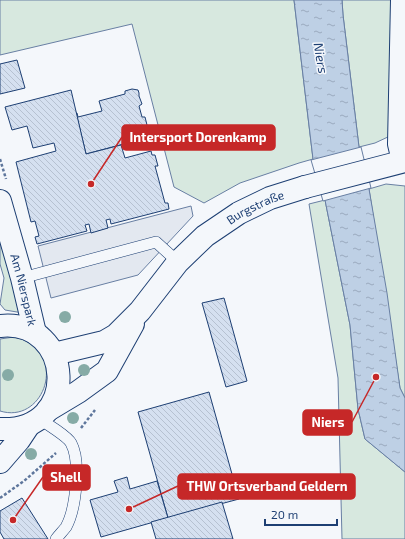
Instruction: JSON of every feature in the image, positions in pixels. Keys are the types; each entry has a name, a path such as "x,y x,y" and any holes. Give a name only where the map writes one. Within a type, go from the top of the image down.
{"street":[{"path":"402,0 399,144 404,161"},
{"name":"Burgstraße","path":"54,354 104,342 116,334 140,311 178,262 205,236 238,213 270,198 305,187 404,161"},
{"name":"Am Nierspark","path":"0,201 22,278 35,333"},
{"name":"Burgstraße","path":"0,428 13,429 39,418 107,371 140,311"},
{"name":"Burgstraße","path":"0,326 19,327 35,333 46,342 54,354 59,368 59,383 56,398 0,462"}],"lane":[{"path":"22,278 156,242 178,262"},
{"path":"39,418 70,441 74,450 77,465 75,496 66,526 56,539"}],"shaded area":[{"path":"0,0 294,0 313,159 240,183 204,203 174,187 132,24 0,55"},
{"path":"342,0 392,0 390,136 375,143 359,147 343,15"},
{"path":"386,184 405,186 405,398 400,388 369,189"},
{"path":"325,200 350,325 358,409 365,439 405,472 405,539 342,539 338,378 309,204"},
{"path":"191,206 193,216 138,275 51,298 38,246"},
{"path":"0,217 23,313 5,310 0,304 4,278 0,264"},
{"path":"14,337 26,341 38,350 45,362 46,375 44,388 37,400 27,408 15,413 0,411 0,339"}],"water":[{"path":"294,0 342,0 359,147 369,189 387,293 400,388 405,398 405,472 365,439 358,409 350,325 325,200 313,159"}],"pier":[{"path":"361,147 371,188 323,201 311,160"}],"building":[{"path":"17,60 25,88 0,94 0,64"},
{"path":"132,89 138,90 142,104 139,106 142,117 145,117 150,137 86,154 76,113 78,117 102,111 99,101 125,94 125,91"},
{"path":"71,90 86,154 121,145 125,158 151,151 152,155 155,155 158,166 155,166 165,203 168,203 169,209 111,224 110,219 106,220 108,228 91,233 89,224 85,225 87,231 37,244 35,237 39,236 35,221 31,222 16,162 56,151 54,143 33,148 27,126 12,130 5,107"},
{"path":"224,298 247,381 226,387 202,303"},
{"path":"209,392 239,499 168,518 138,412"},
{"path":"127,477 130,489 157,481 168,518 101,537 90,500 118,492 114,481"},
{"path":"22,498 48,539 4,539 0,532 0,511"},
{"path":"222,502 233,539 156,539 151,522"}],"place":[{"name":"Intersport Dorenkamp","path":"91,184"},
{"name":"Niers","path":"376,377"},
{"name":"THW Ortsverband Geldern","path":"129,509"},
{"name":"Shell","path":"13,520"}]}
